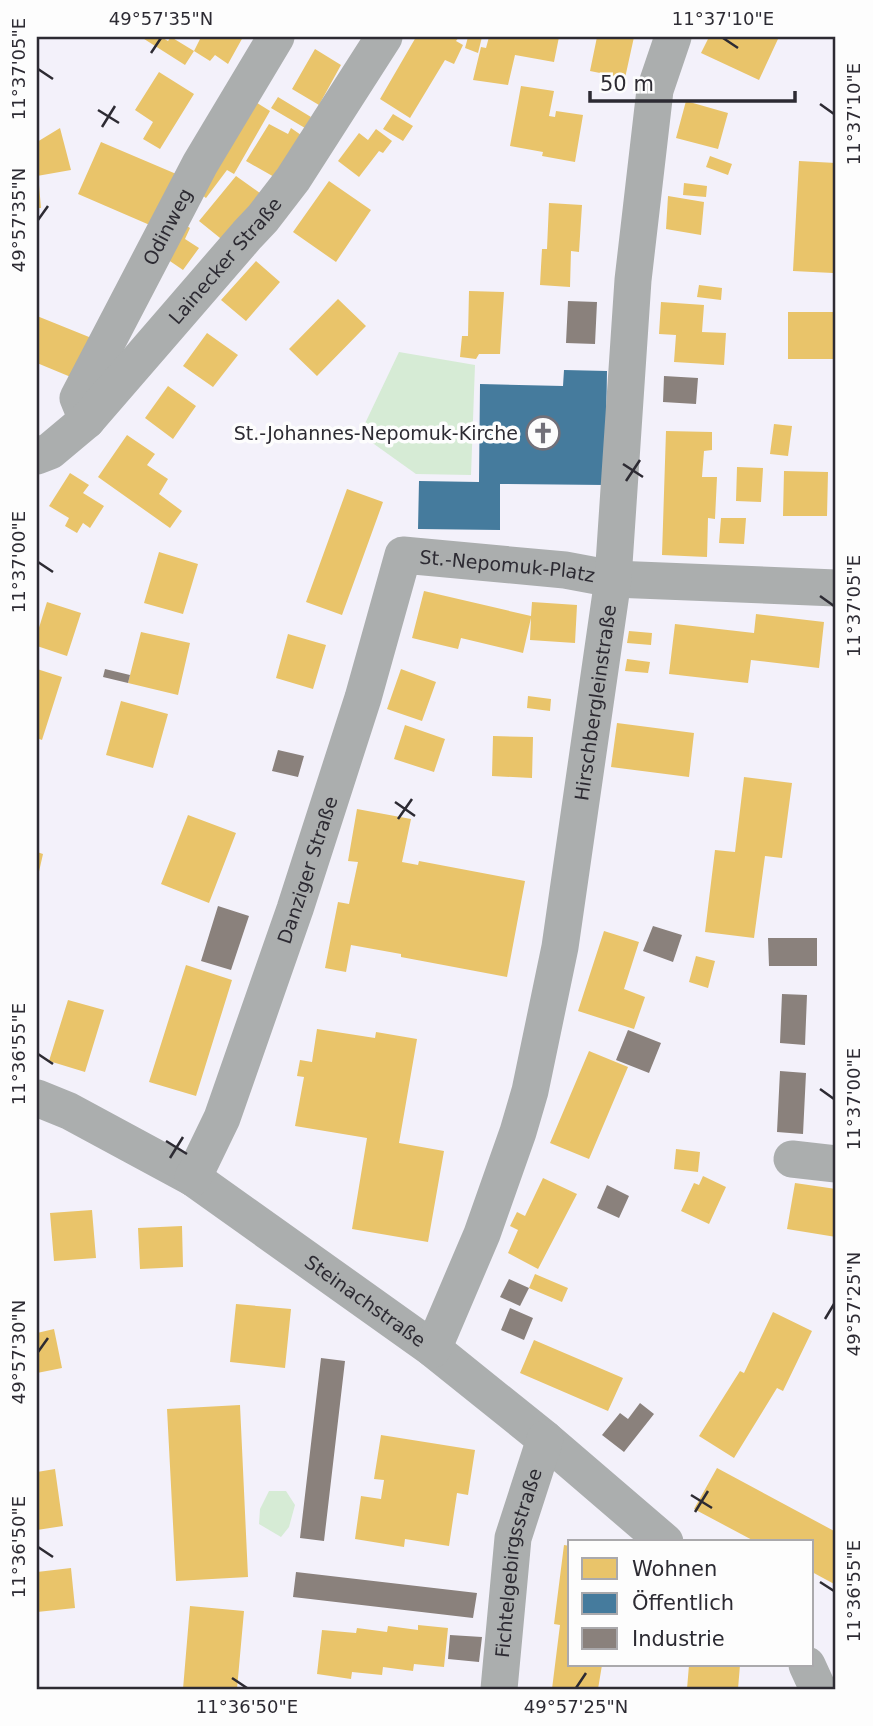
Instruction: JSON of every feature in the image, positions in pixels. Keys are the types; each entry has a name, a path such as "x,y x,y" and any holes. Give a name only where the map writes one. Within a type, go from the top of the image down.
{"street":[{"name":"Odinweg","path":"87,420 78,398 200,164 276,37"},
{"name":"Lainecker Straße","path":"37,456 50,451 87,420 263,219 293,179 384,37"},
{"name":"Hirschbergleinstraße","path":"433,1349 482,1234 518,1132 530,1091 560,947 613,579 633,280 655,90 673,37"},
{"name":"St.-Nepomuk-Platz","path":"403,555 565,570 613,579 836,588"},
{"name":"Danziger Straße","path":"193,1178 222,1118 295,909 363,698 403,555"},
{"name":"Steinachstraße","path":"37,1098 69,1111 193,1178 433,1349 663,1540"},
{"path":"792,1159 836,1164"},
{"name":"Fichtelgebirgsstraße","path":"499,1689 513,1538 544,1439"},
{"path":"814,1659 836,1663"},
{"path":"807,1666 818,1689"}],"green space":[{"path":"399,352 475,365 471,475 416,474 360,434"},
{"path":"269,1491 286,1491 295,1505 289,1527 281,1537 259,1524 260,1509"}],"building: Wohnen":[{"path":"141,37 161,37 168,41 171,37 194,51 185,65"},
{"path":"201,37 243,37 228,64 215,55 210,61 194,51"},
{"path":"416,37 459,37 456,41 463,45 454,64 445,60 410,118 380,99"},
{"path":"468,37 482,37 478,53 465,48"},
{"path":"489,37 559,37 554,62 515,55 508,85 473,80 481,47 486,48"},
{"path":"597,37 634,37 625,78 590,71"},
{"path":"709,37 778,39 759,80 701,53"},
{"path":"315,49 341,65 319,105 292,89"},
{"path":"159,72 194,94 160,149 143,139 153,122 135,110"},
{"path":"521,86 554,91 549,116 555,117 556,111 583,115 575,162 510,146"},
{"path":"278,97 311,117 305,128 271,108"},
{"path":"254,101 270,111 234,174 227,170 206,198 194,189"},
{"path":"686,101 728,113 718,149 676,138"},
{"path":"393,114 413,126 403,141 383,129"},
{"path":"269,124 288,134 291,128 301,135 276,178 246,161"},
{"path":"60,128 71,170 37,176 37,142"},
{"path":"376,129 392,141 383,153 379,151 359,177 338,161 359,133 368,140"},
{"path":"101,142 181,176 159,229 78,194"},
{"path":"710,156 732,164 728,175 706,167"},
{"path":"799,161 836,163 833,273 793,271"},
{"path":"236,176 264,196 225,242 199,221"},
{"path":"329,181 371,210 336,262 293,232"},
{"path":"684,183 707,186 706,197 683,195"},
{"path":"39,185 41,208 37,208"},
{"path":"668,196 704,202 701,235 666,229"},
{"path":"549,203 582,205 579,252 571,251 570,287 540,285 542,249 547,249"},
{"path":"181,222 190,228 185,239 199,248 183,270 164,257"},
{"path":"256,261 280,282 246,321 221,300"},
{"path":"699,285 722,288 721,300 697,297"},
{"path":"469,291 504,292 500,354 479,354 476,359 460,357 462,336 468,336"},
{"path":"338,299 366,326 317,376 289,349"},
{"path":"661,302 704,305 702,332 726,333 724,365 674,362 676,335 659,334"},
{"path":"788,312 833,312 833,359 788,359"},
{"path":"37,316 94,339 78,380 37,363"},
{"path":"207,333 238,355 213,387 183,366"},
{"path":"168,386 196,406 173,439 145,418"},
{"path":"774,424 792,426 788,456 770,454"},
{"path":"666,431 712,432 712,450 704,451 702,477 717,477 715,519 708,518 707,557 662,555"},
{"path":"127,435 155,454 147,465 168,479 159,494 182,511 170,528 98,477"},
{"path":"737,467 763,468 761,502 736,501"},
{"path":"784,471 828,472 827,516 783,516"},
{"path":"70,473 89,485 83,493 104,506 90,528 83,523 77,533 65,526 69,518 49,506"},
{"path":"347,489 383,502 342,615 306,602"},
{"path":"721,518 746,518 744,544 719,543"},
{"path":"159,552 198,564 183,614 144,603"},
{"path":"424,591 531,616 532,602 577,605 575,643 530,640 531,618 523,653 461,638 458,649 412,638"},
{"path":"47,602 81,613 67,656 37,646 37,634"},
{"path":"756,614 824,622 819,668 751,660 748,683 669,674 675,624 754,633"},
{"path":"629,631 652,633 651,645 627,643"},
{"path":"141,632 190,643 178,695 128,683"},
{"path":"288,634 326,645 313,689 276,678"},
{"path":"627,659 650,662 648,673 625,671"},
{"path":"37,669 62,677 42,740 37,738"},
{"path":"401,669 436,682 422,721 387,709"},
{"path":"528,696 551,699 550,711 527,708"},
{"path":"121,701 168,714 153,768 106,755"},
{"path":"617,723 694,733 689,777 611,767"},
{"path":"405,725 445,739 434,772 394,759"},
{"path":"493,736 533,737 532,778 492,776"},
{"path":"744,777 792,783 782,858 765,856 754,938 705,932 715,850 735,852"},
{"path":"357,809 411,819 402,862 418,865 419,861 525,881 507,977 351,945 346,972 325,968 338,902 349,904 358,862 348,861"},
{"path":"188,815 236,833 209,903 161,884"},
{"path":"37,852 43,854 38,876 37,876"},
{"path":"604,931 639,942 624,989 645,997 634,1029 578,1011"},
{"path":"696,956 715,961 708,988 689,982"},
{"path":"186,965 232,980 196,1096 149,1082"},
{"path":"68,1000 104,1010 85,1072 49,1061"},
{"path":"317,1029 375,1038 376,1032 417,1039 399,1143 444,1151 428,1242 352,1229 367,1138 295,1126 304,1077 297,1076 300,1060 312,1062"},
{"path":"589,1051 628,1067 589,1159 550,1143"},
{"path":"676,1149 700,1152 698,1172 674,1169"},
{"path":"703,1176 726,1187 709,1224 681,1211 694,1183 699,1185"},
{"path":"543,1178 577,1194 538,1269 508,1253 518,1230 510,1226 517,1212 525,1216"},
{"path":"795,1183 836,1189 836,1237 787,1229"},
{"path":"92,1210 96,1258 54,1261 50,1213"},
{"path":"182,1226 183,1267 140,1269 138,1228"},
{"path":"535,1274 568,1288 562,1302 529,1288"},
{"path":"236,1304 291,1309 285,1368 230,1362"},
{"path":"773,1312 812,1331 783,1391 777,1388 734,1458 699,1436 740,1371 744,1373"},
{"path":"54,1329 62,1368 37,1373 37,1333"},
{"path":"534,1340 623,1378 608,1411 520,1373"},
{"path":"240,1405 248,1577 176,1581 167,1409"},
{"path":"381,1435 475,1450 468,1495 457,1493 449,1546 405,1539 404,1547 355,1539 361,1496 381,1499 384,1480 374,1479"},
{"path":"717,1468 836,1532 836,1585 814,1573 814,1540 752,1540 694,1509"},
{"path":"55,1469 63,1526 37,1530 37,1472"},
{"path":"564,1545 568,1546 568,1666 602,1666 598,1689 552,1689 560,1625 554,1624"},
{"path":"71,1568 75,1608 37,1612 37,1572"},
{"path":"190,1606 244,1611 237,1689 183,1689"},
{"path":"418,1625 448,1628 444,1667 414,1664 413,1671 383,1667 382,1675 352,1672 351,1679 317,1674 322,1630 356,1633 357,1628 387,1632 388,1626 418,1630"},
{"path":"689,1666 740,1666 738,1689 687,1689"}],"building: Öffentlich":[{"name":"St.-Johannes-Nepomuk-Kirche","path":"564,370 607,371 605,485 500,484 500,530 418,529 419,481 479,482 480,384 563,386"}],"building: Industrie":[{"path":"568,301 597,302 595,344 566,343"},
{"path":"664,376 698,378 696,404 663,402"},
{"path":"105,669 130,675 128,683 103,677"},
{"path":"278,750 304,756 298,777 272,771"},
{"path":"218,906 249,916 231,970 201,961"},
{"path":"653,926 682,935 673,962 643,951"},
{"path":"768,938 817,938 817,966 769,966"},
{"path":"782,994 807,995 805,1045 780,1043"},
{"path":"628,1030 661,1043 649,1073 616,1060"},
{"path":"780,1071 806,1073 803,1134 777,1132"},
{"path":"607,1185 629,1196 619,1218 597,1208"},
{"path":"509,1279 529,1288 520,1306 500,1297"},
{"path":"510,1308 533,1318 524,1340 501,1330"},
{"path":"321,1358 345,1361 324,1541 300,1538"},
{"path":"640,1403 654,1414 624,1452 602,1435 620,1413 628,1419"},
{"path":"296,1572 477,1593 473,1618 293,1597"},
{"path":"450,1635 482,1637 479,1662 448,1659"}],"place":[{"name":"St.-Johannes-Nepomuk-Kirche","path":"543,433"}]}
